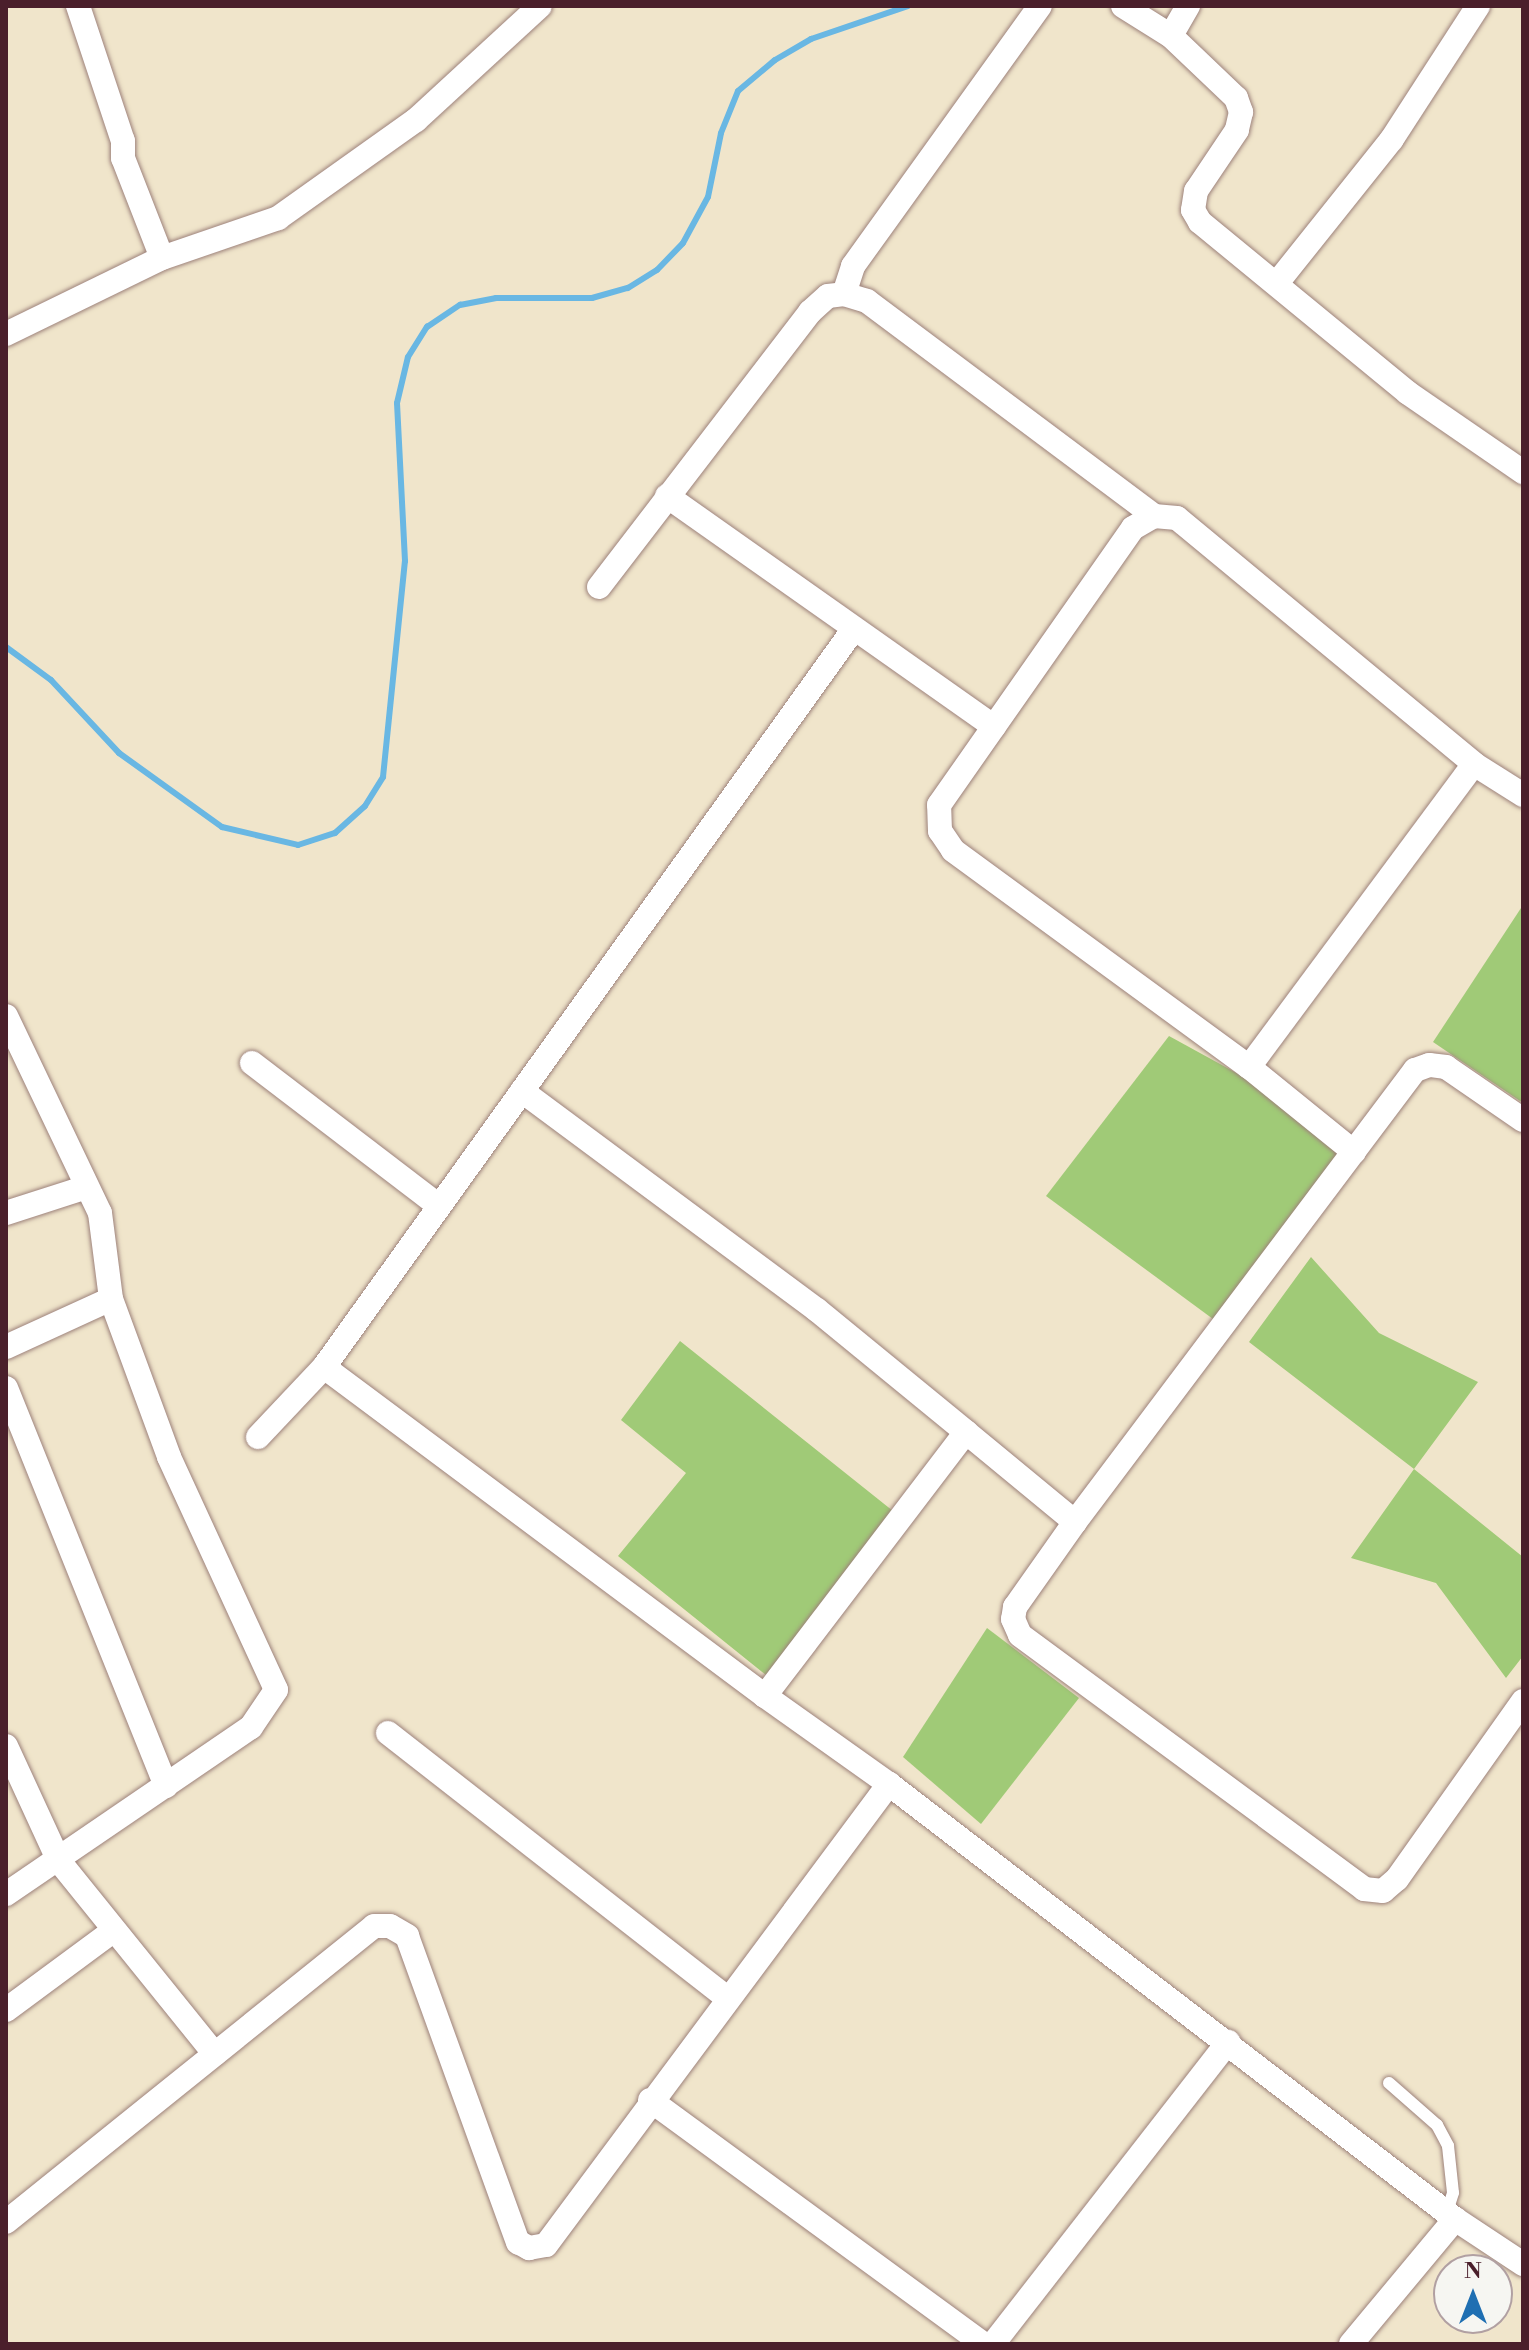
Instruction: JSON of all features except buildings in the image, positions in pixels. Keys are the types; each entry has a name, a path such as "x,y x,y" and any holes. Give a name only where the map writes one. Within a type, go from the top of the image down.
{"street":[{"path":"78,6 123,141 123,158 162,258"},
{"path":"6,334 162,258 278,218 416,120 540,6"},
{"path":"844,294 853,266 1040,6"},
{"path":"1123,6 1171,36 1236,98 1241,112 1237,130 1196,191 1193,210 1200,222 1408,393 1523,472"},
{"path":"1171,36 1188,6"},
{"path":"1277,283 1392,139 1478,6"},
{"path":"599,587 810,312 828,296 844,294 867,301 1154,516 1177,518 1474,764 1523,795"},
{"path":"667,496 994,727"},
{"path":"1154,516 1133,528 939,805 940,831 953,850 1249,1067 1354,1152"},
{"path":"258,1437 324,1367 853,630"},
{"path":"1249,1067 1474,764"},
{"path":"6,1016 84,1188 100,1213 111,1299 169,1457 276,1690 251,1727 59,1861 6,1894"},
{"path":"252,1063 439,1206"},
{"path":"1523,1120 1446,1067 1429,1065 1415,1070 1075,1522 1015,1607 1013,1619 1020,1635 1364,1889 1383,1891 1397,1879 1523,1701"},
{"path":"522,1091 817,1310 1075,1522"},
{"path":"6,1213 84,1188"},
{"path":"6,1347 111,1299"},
{"path":"324,1367 765,1696 889,1784 1451,2216 1523,2264"},
{"path":"6,1388 166,1786"},
{"path":"765,1696 966,1432"},
{"path":"388,1733 727,1998"},
{"path":"6,1746 59,1861 215,2054"},
{"path":"6,2222 374,1926 390,1926 407,1936 518,2242 529,2248 546,2245 650,2100 889,1784"},
{"path":"6,2010 114,1930"},
{"path":"993,2344 1228,2042"},
{"path":"650,2100 983,2344"},
{"path":"1351,2344 1451,2216"}],"lane":[{"path":"1389,2083 1437,2125 1448,2146 1453,2193 1451,2216"}],"green space":[{"path":"1523,905 1523,1103 1433,1042"},
{"path":"1169,1036 1262,1087 1342,1155 1213,1319 1046,1196"},
{"path":"1311,1257 1379,1333 1478,1382 1414,1469 1249,1342"},
{"path":"680,1341 898,1515 766,1675 618,1556 686,1473 621,1420"},
{"path":"1414,1469 1523,1557 1523,1656 1506,1678 1436,1583 1351,1558"},
{"path":"987,1628 1079,1698 981,1824 903,1757"}],"waterway":[{"path":"6,647 51,680 119,753 222,827 298,845 335,833 365,806 383,777 405,561 397,403 408,357 427,327 460,305 496,298 592,298 628,288 657,270 683,243 708,197 721,133 738,91 775,60 811,39 908,6"}]}
